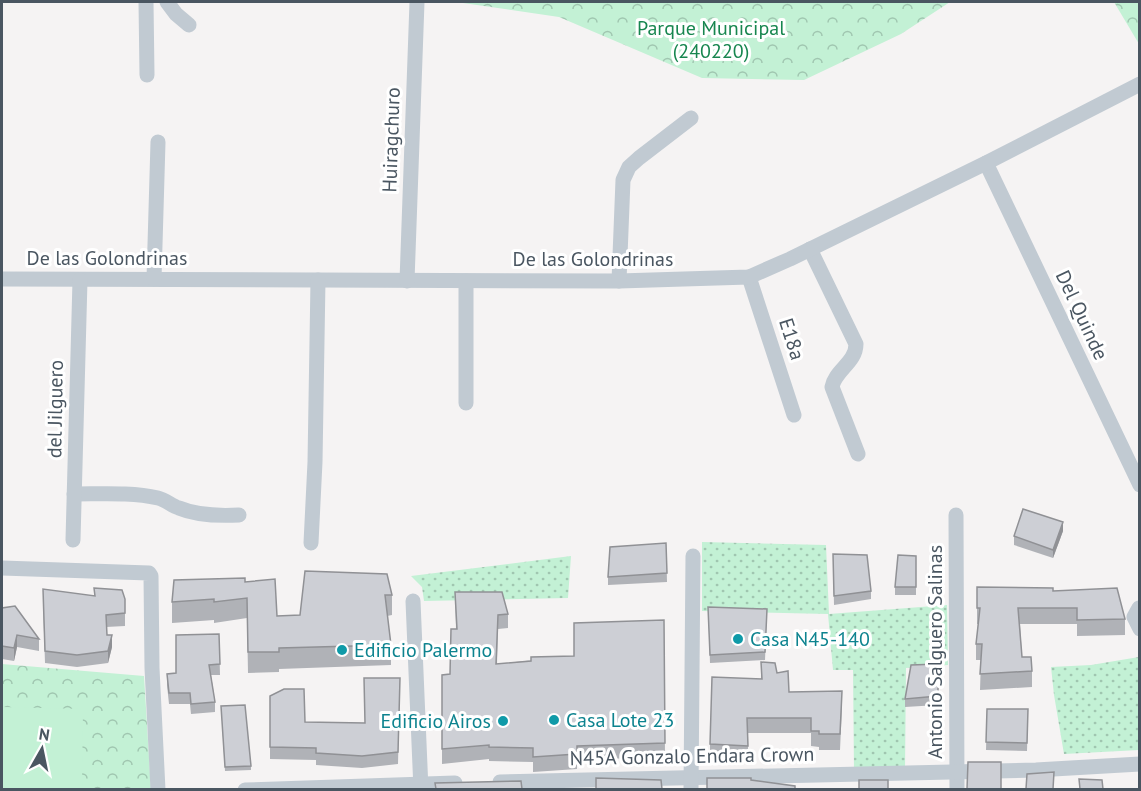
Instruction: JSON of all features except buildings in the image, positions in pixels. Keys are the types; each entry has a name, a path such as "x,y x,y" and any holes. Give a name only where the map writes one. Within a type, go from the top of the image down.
{"street":[{"path":"146,2 147,75"},
{"path":"167,2 189,25"},
{"name":"Huiragchuro","path":"407,281 417,2"},
{"name":"De las Golondrinas","path":"2,279 619,281 749,277 986,163 1140,84"},
{"path":"619,281 623,180 629,166 691,118"},
{"path":"154,279 158,142"},
{"name":"Del Quinde","path":"986,163 1140,485"},
{"path":"810,249 856,344 853,357 832,383 832,387 858,454"},
{"name":"E18a","path":"749,277 794,415"},
{"name":"del Jilguero","path":"73,540 80,280"},
{"path":"311,543 315,462 318,280"},
{"path":"466,281 466,403"},
{"path":"74,494 149,496 162,498 190,512 239,515"},
{"name":"Antonio Salguero Salinas","path":"956,515 957,789"},
{"path":"691,783 693,556"},
{"path":"2,568 149,573 151,576 152,668 158,789"},
{"path":"413,601 421,787"},
{"path":"1139,608 1134,617 1140,629"},
{"name":"N45A Gonzalo Endara Crown","path":"245,789 421,787 481,783 691,783 1140,764"}],"green space":[{"name":"Parque Municipal (240220)","path":"456,2 950,2 901,34 804,80 702,78 559,17"},
{"path":"1114,2 1139,2 1139,44"},
{"path":"702,542 826,545 829,614 947,605 948,665 906,668 905,771 854,771 853,670 833,670 828,614 702,611"},
{"path":"571,556 568,598 424,601 422,587 411,576"},
{"path":"1139,657 1139,750 1064,754 1051,667 1091,665"},
{"path":"2,664 144,676 151,789 2,790"},
{"path":"2,707 83,709 82,789 2,789"}],"place":[{"name":"Casa N45-140","path":"738,639"},
{"name":"Edificio Palermo","path":"342,650"},
{"name":"Casa Lote 23","path":"554,720"},
{"name":"Edificio Airos","path":"503,721"}]}
